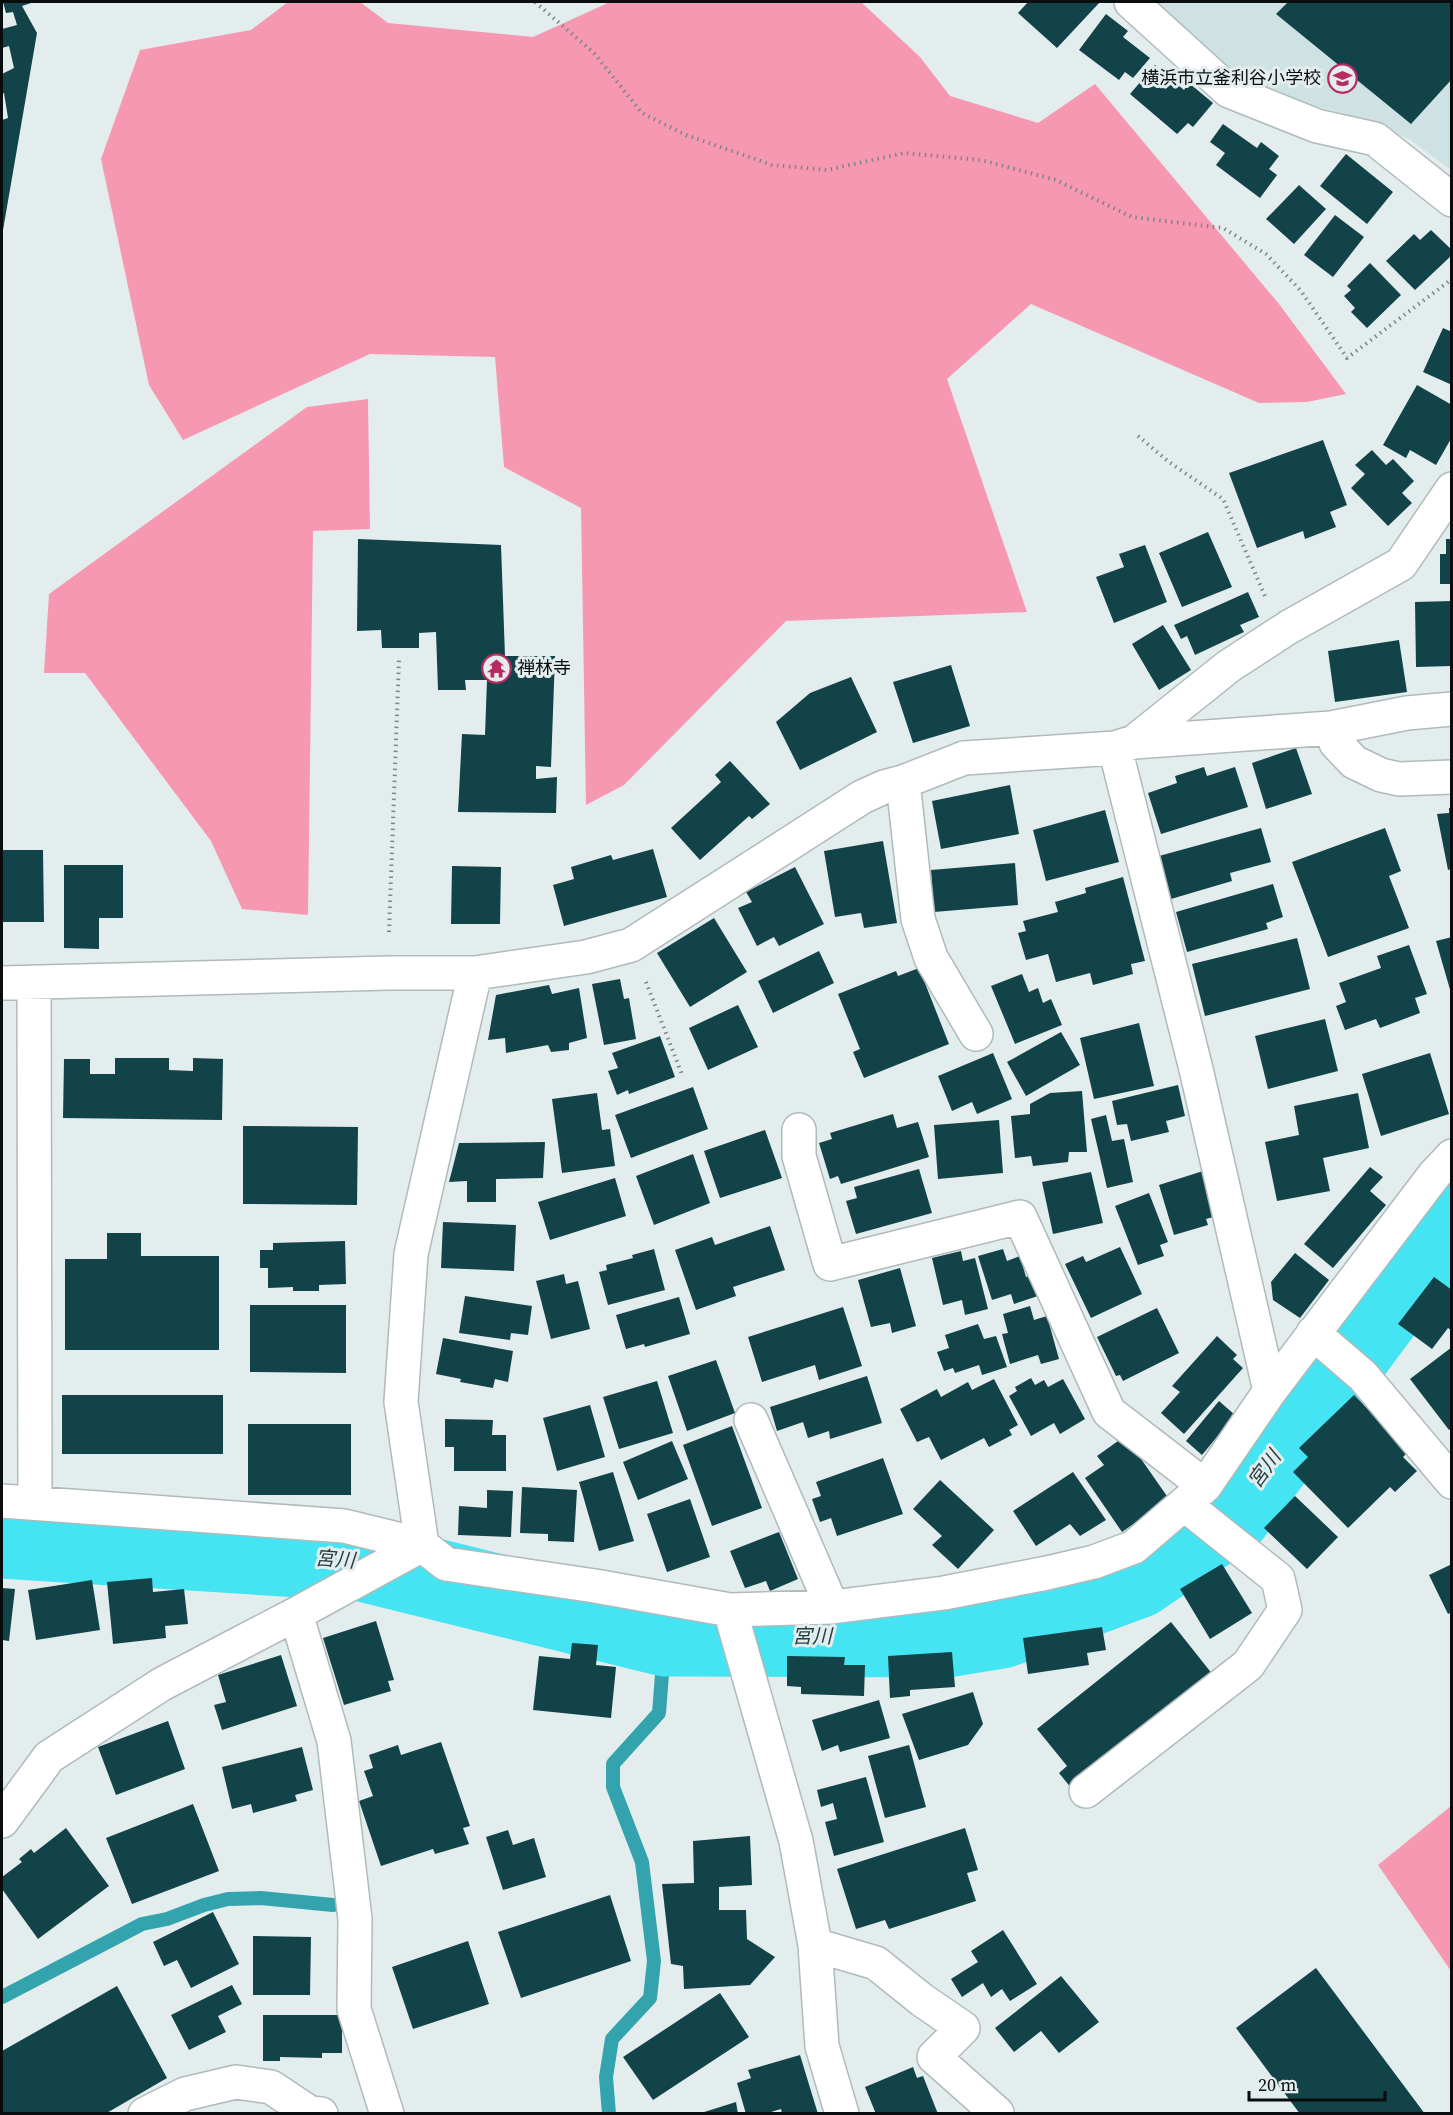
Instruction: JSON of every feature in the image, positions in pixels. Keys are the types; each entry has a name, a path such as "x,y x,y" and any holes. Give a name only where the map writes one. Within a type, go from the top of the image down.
{"street":[{"path":"1131,2 1229,91 1317,126 1375,139 1452,200"},
{"path":"1124,745 1229,666 1281,632 1401,564 1452,489"},
{"path":"2,983 475,973 549,964 631,945 862,797 964,758 1331,728 1407,713 1452,709"},
{"path":"1331,728 1336,743 1354,762 1382,775 1399,779 1452,777"},
{"path":"1124,745 1270,1392"},
{"path":"903,782 918,919 931,958 976,1034"},
{"path":"422,1545 401,1402 411,1254 475,973"},
{"path":"34,982 35,1502"},
{"path":"799,1130 800,1156 830,1264 1020,1217 1109,1412 1278,1579 1285,1610 1248,1665 1086,1791"},
{"path":"2,1501 344,1526 422,1545 446,1564 595,1586 730,1610 832,1607 944,1593 1094,1562 1134,1547 1195,1495 1313,1333 1435,1174 1452,1156"},
{"path":"1313,1333 1363,1376 1452,1482"},
{"path":"751,1420 832,1607"},
{"path":"2,1821 49,1757 162,1684 422,1545"},
{"path":"730,1610 796,1840 815,1946 822,2046 842,2114"},
{"path":"296,1614 334,1741 355,1919 354,2009 387,2114"},
{"path":"815,1946 876,1963 922,2000 963,2028 934,2057 997,2113"},
{"path":"145,2114 185,2094 236,2082 271,2087 310,2113 321,2114"}],"path":[{"path":"535,2 594,53 642,113 686,135 772,165 827,170 904,153 981,160 1056,180 1132,217 1222,228 1266,254 1301,291 1347,358 1452,279"},
{"path":"1138,436 1169,462 1223,499 1281,632"},
{"path":"388,975 399,659"},
{"path":"631,945 683,1077"}],"shaded area":[{"path":"288,2 360,2 388,23 533,37 610,2 861,2 920,57 950,96 1038,123 1095,84 1279,304 1346,394 1307,402 1259,403 1031,304 947,379 1027,612 786,621 624,785 586,805 581,508 504,467 495,357 370,354 183,440 149,385 101,159 140,50 251,30"},
{"name":"横浜市立釜利谷小学校","path":"1126,2 1451,2 1451,170 1409,139 1346,114 1256,90"},
{"path":"368,399 370,529 313,531 308,915 242,909 211,841 85,673 44,673 49,594 307,407"},
{"path":"1451,1806 1451,1971 1378,1865"}],"building":[{"path":"3,2 34,2 22,6 37,33 3,230 2,120 8,118 4,93 2,94 2,74 14,68 9,46 2,48 2,29 17,25 13,12 6,13"},
{"path":"1028,2 1100,2 1057,48 1018,13"},
{"path":"1288,2 1452,2 1452,79 1411,124 1276,14"},
{"path":"1106,14 1128,31 1123,37 1150,58 1133,78 1125,72 1119,80 1079,50"},
{"path":"1155,65 1184,90 1189,83 1213,103 1193,127 1188,123 1177,134 1130,94"},
{"path":"1223,124 1257,148 1261,142 1279,156 1269,169 1277,175 1260,198 1216,165 1225,153 1210,142"},
{"path":"1346,154 1393,192 1367,224 1320,186"},
{"path":"1299,185 1326,209 1294,244 1266,219"},
{"path":"1335,215 1364,237 1333,277 1304,255"},
{"path":"1431,230 1452,250 1452,255 1415,290 1386,261 1414,234 1420,240"},
{"path":"1370,263 1401,295 1367,328 1351,312 1355,308 1344,296 1351,290 1347,286"},
{"path":"1443,328 1452,332 1452,385 1423,372"},
{"path":"1417,385 1452,405 1452,437 1436,465 1410,450 1406,458 1383,445"},
{"path":"1323,440 1347,505 1330,512 1336,527 1305,539 1303,531 1257,548 1229,473"},
{"path":"1372,450 1386,465 1393,459 1414,481 1402,493 1412,503 1388,526 1351,488 1365,474 1355,465"},
{"path":"1208,532 1232,587 1182,607 1159,553"},
{"name":"禅林寺","path":"358,539 501,545 505,656 555,656 551,767 536,766 536,779 557,777 556,813 458,812 462,734 485,735 487,680 465,680 466,690 438,690 436,632 419,633 419,648 382,648 381,630 357,631"},
{"path":"1446,539 1452,539 1452,584 1440,584 1440,554 1446,554"},
{"path":"1145,545 1167,602 1114,623 1096,577 1124,567 1119,554"},
{"path":"1248,592 1259,617 1240,625 1244,632 1195,655 1187,636 1181,639 1174,625"},
{"path":"1452,601 1452,666 1416,667 1415,602"},
{"path":"1163,625 1191,670 1159,690 1132,644"},
{"path":"1399,640 1407,692 1335,702 1328,651"},
{"path":"951,665 970,726 913,743 893,682"},
{"path":"851,677 877,732 800,770 776,722 810,693"},
{"path":"1296,748 1312,794 1266,809 1252,763"},
{"path":"730,761 770,804 752,819 749,816 700,860 671,828 721,782 715,775"},
{"path":"1204,767 1207,776 1235,767 1248,807 1161,834 1148,793 1177,783 1175,776"},
{"path":"1010,785 1019,834 941,849 932,801"},
{"path":"1449,808 1452,808 1452,869 1448,870 1437,814 1449,813"},
{"path":"1105,810 1119,862 1046,881 1033,830"},
{"path":"1261,828 1271,862 1230,873 1232,881 1171,899 1159,856"},
{"path":"1385,828 1401,871 1389,876 1409,928 1328,957 1292,862"},
{"path":"883,841 897,923 864,928 861,913 835,917 824,851"},
{"path":"653,849 667,897 564,926 553,885 574,879 571,867 611,855 613,860"},
{"path":"2,850 43,850 44,922 2,922"},
{"path":"1015,863 1018,905 934,912 931,870"},
{"path":"64,865 123,865 123,918 99,918 99,949 64,948"},
{"path":"452,866 501,867 500,924 451,924"},
{"path":"795,867 824,924 779,946 774,937 757,946 738,908 752,902 746,892"},
{"path":"1123,877 1145,961 1131,964 1133,974 1093,985 1090,973 1056,982 1048,954 1026,960 1018,933 1026,931 1023,921 1058,912 1055,902 1086,893 1085,888"},
{"path":"1273,884 1283,917 1266,923 1268,929 1187,952 1176,912"},
{"path":"714,918 747,972 690,1007 657,953"},
{"path":"1452,937 1452,993 1451,993 1436,941"},
{"path":"1297,938 1310,989 1205,1016 1192,964"},
{"path":"1409,945 1427,994 1415,998 1420,1013 1380,1028 1376,1019 1345,1030 1336,1006 1346,1002 1339,983 1381,968 1377,956"},
{"path":"819,951 834,983 773,1013 758,981"},
{"path":"919,968 949,1044 864,1078 853,1052 860,1049 838,994 896,971 898,976"},
{"path":"1022,974 1029,992 1038,988 1043,1003 1051,999 1062,1025 1015,1044 991,986"},
{"path":"620,979 624,999 629,998 636,1039 604,1045 592,984"},
{"path":"549,985 552,994 579,988 587,1038 569,1043 569,1050 551,1052 548,1045 506,1053 505,1038 488,1040 496,995"},
{"path":"738,1005 758,1047 708,1070 689,1028"},
{"path":"1325,1019 1338,1071 1268,1089 1255,1036"},
{"path":"1139,1023 1154,1086 1094,1099 1080,1038"},
{"path":"1061,1032 1080,1065 1026,1096 1007,1062"},
{"path":"660,1036 675,1077 629,1094 628,1090 617,1095 608,1071 618,1068 612,1053"},
{"path":"993,1053 1012,1099 977,1114 972,1102 952,1111 938,1076"},
{"path":"1430,1053 1449,1114 1381,1136 1362,1074"},
{"path":"115,1058 169,1058 169,1070 193,1071 193,1058 223,1059 222,1120 63,1118 64,1059 90,1059 90,1074 115,1074"},
{"path":"1178,1085 1185,1116 1166,1121 1169,1132 1131,1141 1127,1124 1117,1125 1112,1101"},
{"path":"693,1087 708,1129 631,1158 615,1115"},
{"path":"1082,1091 1087,1152 1069,1152 1068,1162 1033,1166 1031,1156 1015,1158 1011,1116 1030,1114 1030,1104 1050,1093"},
{"path":"597,1093 602,1130 610,1129 615,1166 562,1173 552,1099"},
{"path":"1358,1093 1369,1148 1323,1158 1330,1191 1277,1201 1265,1142 1299,1135 1294,1106"},
{"path":"893,1114 897,1128 918,1122 929,1157 841,1184 838,1176 830,1179 819,1143 832,1139 830,1133"},
{"path":"1106,1115 1112,1141 1124,1139 1133,1182 1107,1188 1091,1119"},
{"path":"999,1120 1003,1173 938,1179 934,1125"},
{"path":"243,1126 358,1127 357,1205 243,1204"},
{"path":"765,1130 782,1178 720,1198 704,1151"},
{"path":"545,1142 543,1178 496,1179 496,1202 467,1202 467,1181 449,1182 459,1143"},
{"path":"693,1154 710,1203 654,1225 636,1176"},
{"path":"1370,1167 1383,1177 1370,1191 1386,1205 1333,1268 1304,1244"},
{"path":"919,1169 932,1213 856,1234 846,1201 857,1198 854,1187"},
{"path":"1203,1171 1217,1216 1206,1219 1208,1225 1174,1235 1159,1185"},
{"path":"1091,1172 1103,1223 1053,1234 1042,1182"},
{"path":"615,1178 626,1216 550,1240 538,1202"},
{"path":"1149,1193 1168,1242 1160,1245 1164,1256 1138,1265 1115,1206"},
{"path":"443,1222 516,1225 514,1271 441,1268"},
{"path":"770,1226 785,1270 733,1287 736,1296 696,1310 675,1250 712,1237 715,1245"},
{"path":"107,1233 141,1233 141,1256 219,1256 219,1350 65,1350 65,1259 107,1259"},
{"path":"345,1241 346,1284 319,1285 319,1291 293,1291 293,1287 268,1288 268,1268 260,1268 260,1250 273,1250 273,1243"},
{"path":"1120,1247 1142,1294 1091,1318 1065,1264 1083,1256 1086,1262"},
{"path":"654,1249 665,1290 608,1305 599,1272 607,1270 606,1265 633,1258 632,1255"},
{"path":"1003,1249 1007,1261 1020,1256 1026,1277 1031,1275 1038,1296 1014,1304 1011,1294 992,1300 978,1256"},
{"path":"961,1251 963,1261 975,1258 988,1309 965,1315 962,1300 943,1305 932,1258"},
{"path":"1295,1253 1329,1280 1300,1318 1273,1300 1271,1282"},
{"path":"900,1268 916,1326 892,1333 890,1323 871,1327 858,1280"},
{"path":"564,1274 566,1284 578,1281 590,1329 551,1339 536,1281"},
{"path":"1434,1277 1452,1290 1452,1331 1448,1328 1432,1349 1398,1324"},
{"path":"465,1296 532,1306 528,1335 511,1333 510,1340 459,1333"},
{"path":"679,1297 690,1334 645,1347 644,1344 626,1349 616,1315"},
{"path":"250,1305 346,1305 346,1373 250,1372"},
{"path":"1030,1306 1034,1320 1047,1316 1059,1359 1041,1364 1038,1355 1010,1364 1002,1334 1008,1333 1003,1314"},
{"path":"843,1307 862,1366 819,1380 815,1365 762,1382 748,1337"},
{"path":"1157,1308 1179,1353 1123,1381 1120,1375 1116,1376 1097,1337"},
{"path":"978,1324 984,1339 996,1336 1007,1367 982,1375 979,1365 955,1373 953,1368 944,1371 937,1352 949,1348 945,1335"},
{"path":"1217,1336 1237,1355 1233,1359 1243,1368 1184,1434 1161,1413 1180,1392 1172,1386"},
{"path":"443,1338 513,1351 508,1382 495,1379 493,1388 460,1382 461,1379 436,1374"},
{"path":"1452,1347 1452,1428 1449,1430 1410,1379"},
{"path":"716,1360 735,1413 687,1431 668,1376"},
{"path":"867,1376 882,1423 830,1439 829,1431 808,1438 803,1422 777,1431 770,1407"},
{"path":"1031,1378 1035,1385 1044,1380 1048,1387 1063,1379 1085,1419 1060,1434 1054,1423 1031,1436 1009,1396 1017,1391 1015,1387"},
{"path":"994,1379 1018,1425 1009,1430 1012,1435 989,1447 984,1438 941,1460 929,1437 917,1442 900,1409 937,1389 941,1397 968,1382 972,1390"},
{"path":"657,1381 673,1433 619,1449 603,1397"},
{"path":"62,1395 223,1395 223,1454 62,1454"},
{"path":"1354,1395 1409,1451 1403,1457 1417,1471 1395,1492 1390,1487 1348,1528 1293,1472 1308,1457 1299,1448"},
{"path":"1219,1401 1235,1415 1202,1455 1186,1441"},
{"path":"590,1405 605,1457 557,1471 543,1418"},
{"path":"445,1419 493,1420 492,1435 506,1435 506,1471 454,1471 454,1447 445,1447"},
{"path":"248,1424 351,1424 351,1495 248,1495"},
{"path":"732,1426 762,1508 712,1526 683,1445"},
{"path":"1125,1436 1169,1499 1122,1532 1085,1478 1104,1465 1097,1456"},
{"path":"672,1441 688,1479 638,1500 623,1462"},
{"path":"883,1458 903,1514 837,1536 831,1518 820,1522 812,1499 821,1496 816,1482"},
{"path":"613,1472 634,1541 599,1551 579,1482"},
{"path":"1073,1472 1106,1520 1080,1536 1070,1524 1036,1546 1013,1511"},
{"path":"940,1480 994,1530 958,1569 932,1545 942,1536 913,1509"},
{"path":"522,1487 577,1490 574,1542 548,1541 548,1534 520,1533"},
{"path":"487,1490 513,1491 511,1537 458,1535 459,1506 487,1508"},
{"path":"1295,1496 1338,1537 1307,1569 1264,1528"},
{"path":"690,1499 710,1557 667,1572 647,1514"},
{"path":"779,1532 798,1579 770,1591 766,1581 745,1588 730,1551"},
{"path":"1222,1564 1252,1613 1210,1639 1180,1589"},
{"path":"1452,1564 1452,1612 1448,1614 1429,1575"},
{"path":"152,1578 153,1592 184,1589 188,1624 165,1626 166,1638 113,1644 107,1582"},
{"path":"92,1580 100,1630 36,1640 28,1590"},
{"path":"2,1588 15,1589 9,1641 2,1640"},
{"path":"376,1621 394,1680 388,1681 391,1691 344,1705 323,1638"},
{"path":"1171,1622 1213,1675 1072,1789 1059,1773 1067,1766 1037,1729"},
{"path":"1102,1627 1106,1650 1087,1653 1089,1665 1028,1674 1023,1638"},
{"path":"572,1643 598,1645 596,1665 616,1667 611,1718 533,1710 539,1656 570,1659"},
{"path":"952,1652 955,1687 910,1690 910,1696 890,1698 888,1656"},
{"path":"281,1655 297,1706 222,1730 214,1705 226,1702 218,1675"},
{"path":"787,1656 845,1657 844,1665 865,1665 864,1696 801,1694 801,1687 787,1686"},
{"path":"973,1692 983,1724 968,1745 919,1760 902,1714"},
{"path":"879,1700 890,1738 840,1752 838,1745 822,1751 812,1720"},
{"path":"168,1721 185,1769 116,1795 98,1747"},
{"path":"441,1742 470,1826 463,1828 469,1844 435,1854 433,1849 381,1866 359,1801 373,1796 364,1771 373,1768 369,1755 398,1745 401,1755"},
{"path":"909,1745 926,1807 885,1818 868,1756"},
{"path":"302,1747 313,1790 295,1795 297,1801 253,1813 251,1804 232,1809 222,1767"},
{"path":"866,1777 884,1842 834,1856 825,1822 837,1819 833,1803 821,1807 817,1790"},
{"path":"193,1804 219,1871 132,1904 106,1838"},
{"path":"66,1828 109,1886 38,1939 2,1889 2,1877 22,1862 19,1859 31,1849 34,1853"},
{"path":"965,1828 978,1870 967,1873 976,1901 889,1929 885,1920 856,1929 837,1869"},
{"path":"508,1830 513,1845 534,1838 546,1877 503,1890 486,1837"},
{"path":"750,1836 752,1885 719,1887 719,1910 746,1910 747,1939 775,1957 750,1985 684,1989 683,1966 671,1964 662,1884 694,1883 693,1841"},
{"path":"610,1895 631,1961 521,1998 498,1932"},
{"path":"213,1912 239,1964 191,1988 177,1960 164,1966 153,1942"},
{"path":"1003,1930 1037,1984 1010,2001 1002,1989 991,1997 983,1983 962,1997 951,1979 978,1962 971,1951"},
{"path":"253,1936 311,1937 310,1995 253,1995"},
{"path":"468,1941 489,2004 413,2029 392,1967"},
{"path":"1316,1968 1425,2114 1300,2114 1236,2028"},
{"path":"1061,1976 1099,2022 1059,2053 1041,2031 1014,2052 995,2028"},
{"path":"232,1985 242,2004 218,2016 226,2032 189,2050 171,2015"},
{"path":"117,1986 167,2078 105,2114 2,2114 2,2051"},
{"path":"720,1993 749,2037 653,2100 623,2057"},
{"path":"263,2015 342,2015 342,2053 322,2053 322,2058 280,2057 280,2061 263,2061"},
{"path":"800,2055 818,2114 782,2114 781,2109 764,2114 746,2114 737,2083 751,2078 748,2070"},
{"path":"913,2067 917,2078 923,2076 938,2114 876,2114 865,2087"},
{"path":"736,2102 738,2114 701,2114 701,2113"}],"waterway":[{"name":"宮川","path":"2,1538 362,1561 665,1636 946,1637 1001,1628 1137,1578 1231,1514 1452,1215"},
{"path":"609,2114 606,2077 612,2039 650,1998 654,1961 642,1862 613,1787 613,1764 659,1713 665,1636"},
{"path":"2,1997 142,1924 167,1919 204,1905 228,1899 261,1898 333,1905"}],"place":[{"name":"横浜市立釜利谷小学校","path":"1342,78"},
{"name":"禅林寺","path":"496,668"}]}
